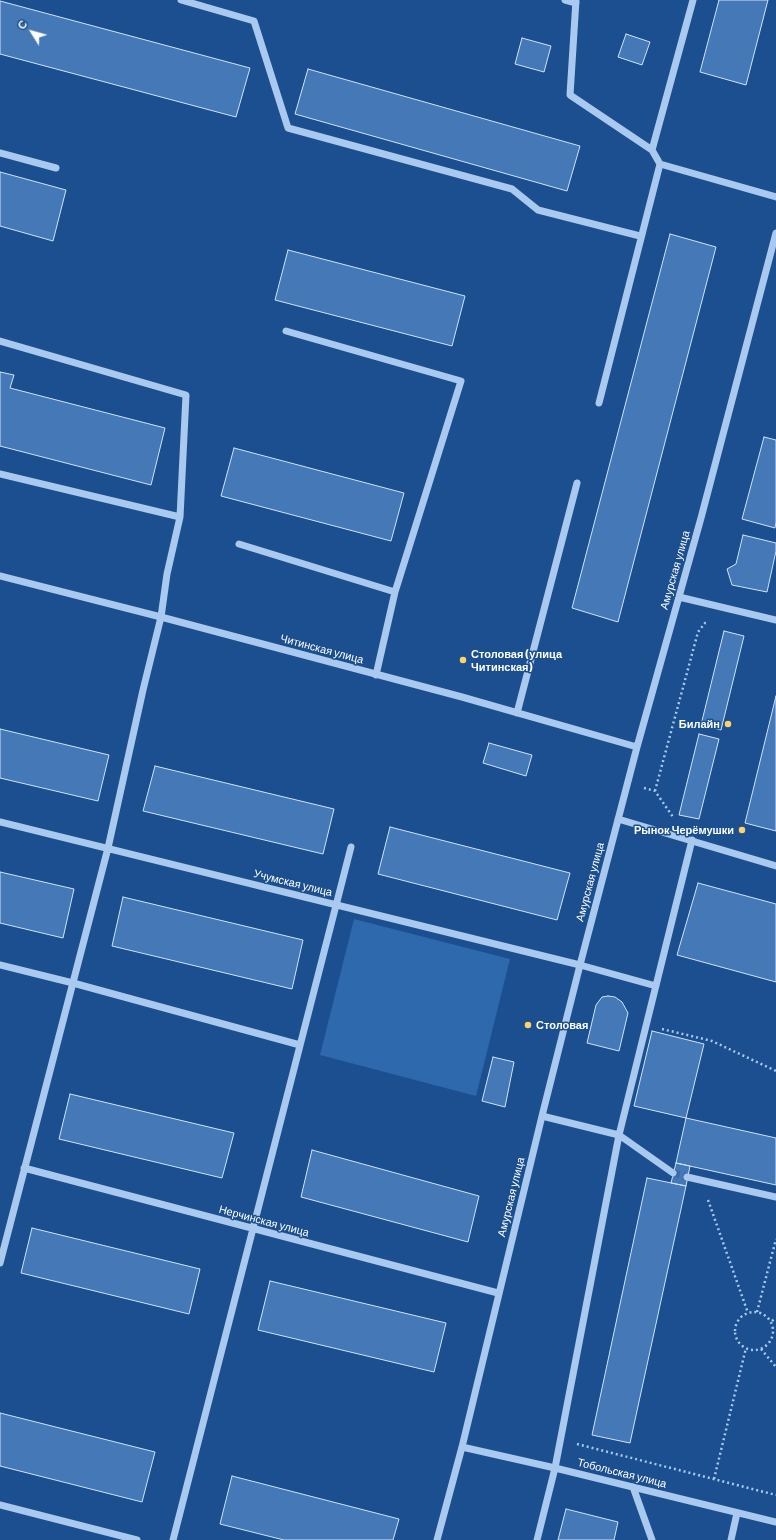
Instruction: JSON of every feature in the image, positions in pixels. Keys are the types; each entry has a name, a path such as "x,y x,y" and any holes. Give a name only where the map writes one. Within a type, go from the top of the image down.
{"street":[{"path":"181,0 254,21 288,128 512,189 538,210 640,236"},
{"path":"564,0 576,1 570,95 652,150 660,164 776,197"},
{"path":"652,150 693,0"},
{"path":"0,153 56,168"},
{"path":"599,403 640,236 660,164"},
{"name":"Амурская улица","path":"437,1540 462,1447 498,1293 580,965 637,747 679,597 776,234"},
{"path":"286,331 461,381 395,592 376,675"},
{"path":"0,341 186,395 180,517 167,574 161,617 143,690 108,848 0,1263"},
{"path":"0,474 180,517"},
{"path":"516,712 577,483"},
{"path":"239,544 395,592"},
{"name":"Читинская улица","path":"0,576 161,617 516,712 637,747"},
{"path":"679,597 776,620"},
{"path":"618,819 776,866"},
{"name":"Учумская улица","path":"0,822 580,965 656,986"},
{"path":"537,1540 555,1468 619,1135 692,840"},
{"path":"173,1540 351,847"},
{"path":"0,965 73,983 300,1045"},
{"path":"542,1116 619,1135 673,1173"},
{"name":"Нерчинская улица","path":"24,1168 498,1293"},
{"path":"687,1177 776,1197"},
{"name":"Тобольская улица","path":"462,1447 776,1522"},
{"path":"633,1487 652,1540"},
{"path":"0,1505 137,1540"},
{"path":"731,1540 738,1513"}],"path":[{"path":"655,791 698,632 705,623 710,623"},
{"path":"628,785 655,791 674,818 670,834"},
{"path":"646,1025 712,1041 776,1071"},
{"path":"701,1180 748,1313"},
{"path":"757,1312 776,1240"},
{"path":"753,1311 757,1312 764,1313 772,1321 774,1332 770,1343 761,1350 750,1350 740,1345 735,1335 736,1324 742,1314 753,1311"},
{"path":"772,1321 776,1318"},
{"path":"714,1479 746,1348"},
{"path":"761,1350 776,1367"},
{"path":"560,1440 776,1495"}],"shaded area":[{"path":"354,919 510,959 476,1096 320,1055"}],"building":[{"path":"719,0 768,0 746,85 700,72"},
{"path":"0,1 250,68 236,117 0,54"},
{"path":"626,34 650,42 642,65 618,57"},
{"path":"522,38 551,46 544,72 515,64"},
{"path":"308,69 580,146 567,191 295,114"},
{"path":"0,172 66,190 53,241 0,226"},
{"path":"670,234 716,247 618,622 572,608"},
{"path":"288,250 465,296 452,346 275,300"},
{"path":"0,372 14,375 10,388 165,428 151,485 0,446"},
{"path":"764,437 776,440 775,528 742,519"},
{"path":"234,448 404,493 391,541 221,496"},
{"path":"743,535 776,543 776,551 767,592 732,585 727,569 736,564"},
{"path":"724,631 744,636 721,730 701,725"},
{"path":"776,696 776,831 745,823"},
{"path":"0,729 109,755 98,801 0,778"},
{"path":"699,734 719,739 699,819 679,815"},
{"path":"489,743 532,755 526,776 483,763"},
{"path":"155,766 334,809 323,854 143,811"},
{"path":"390,827 570,873 557,920 378,874"},
{"path":"0,872 74,889 63,938 0,923"},
{"path":"698,883 776,904 776,982 677,955"},
{"path":"123,897 303,940 292,989 112,946"},
{"path":"602,997 615,997 622,1002 628,1013 619,1051 587,1043 596,1005"},
{"path":"652,1031 704,1044 686,1118 634,1106"},
{"path":"493,1057 514,1062 505,1107 482,1101"},
{"path":"70,1094 234,1133 222,1178 59,1139"},
{"path":"686,1118 776,1138 776,1185 676,1163"},
{"path":"312,1150 479,1196 468,1242 301,1197"},
{"path":"676,1163 690,1166 686,1186 671,1183"},
{"path":"647,1178 686,1186 630,1443 592,1435"},
{"path":"32,1228 200,1269 189,1314 21,1273"},
{"path":"270,1281 446,1323 434,1372 258,1330"},
{"path":"0,1413 155,1452 142,1502 0,1466"},
{"path":"232,1476 399,1519 393,1540 284,1540 220,1524"},
{"path":"566,1509 618,1522 614,1540 558,1540"}],"tunnel":[{"path":"673,1173 687,1177"}],"place":[{"name":"Столовая (улица Читинская)","path":"463,660"},
{"name":"Билайн","path":"728,724"},
{"name":"Рынок Черёмушки","path":"742,830"},
{"name":"Столовая","path":"528,1025"}]}
